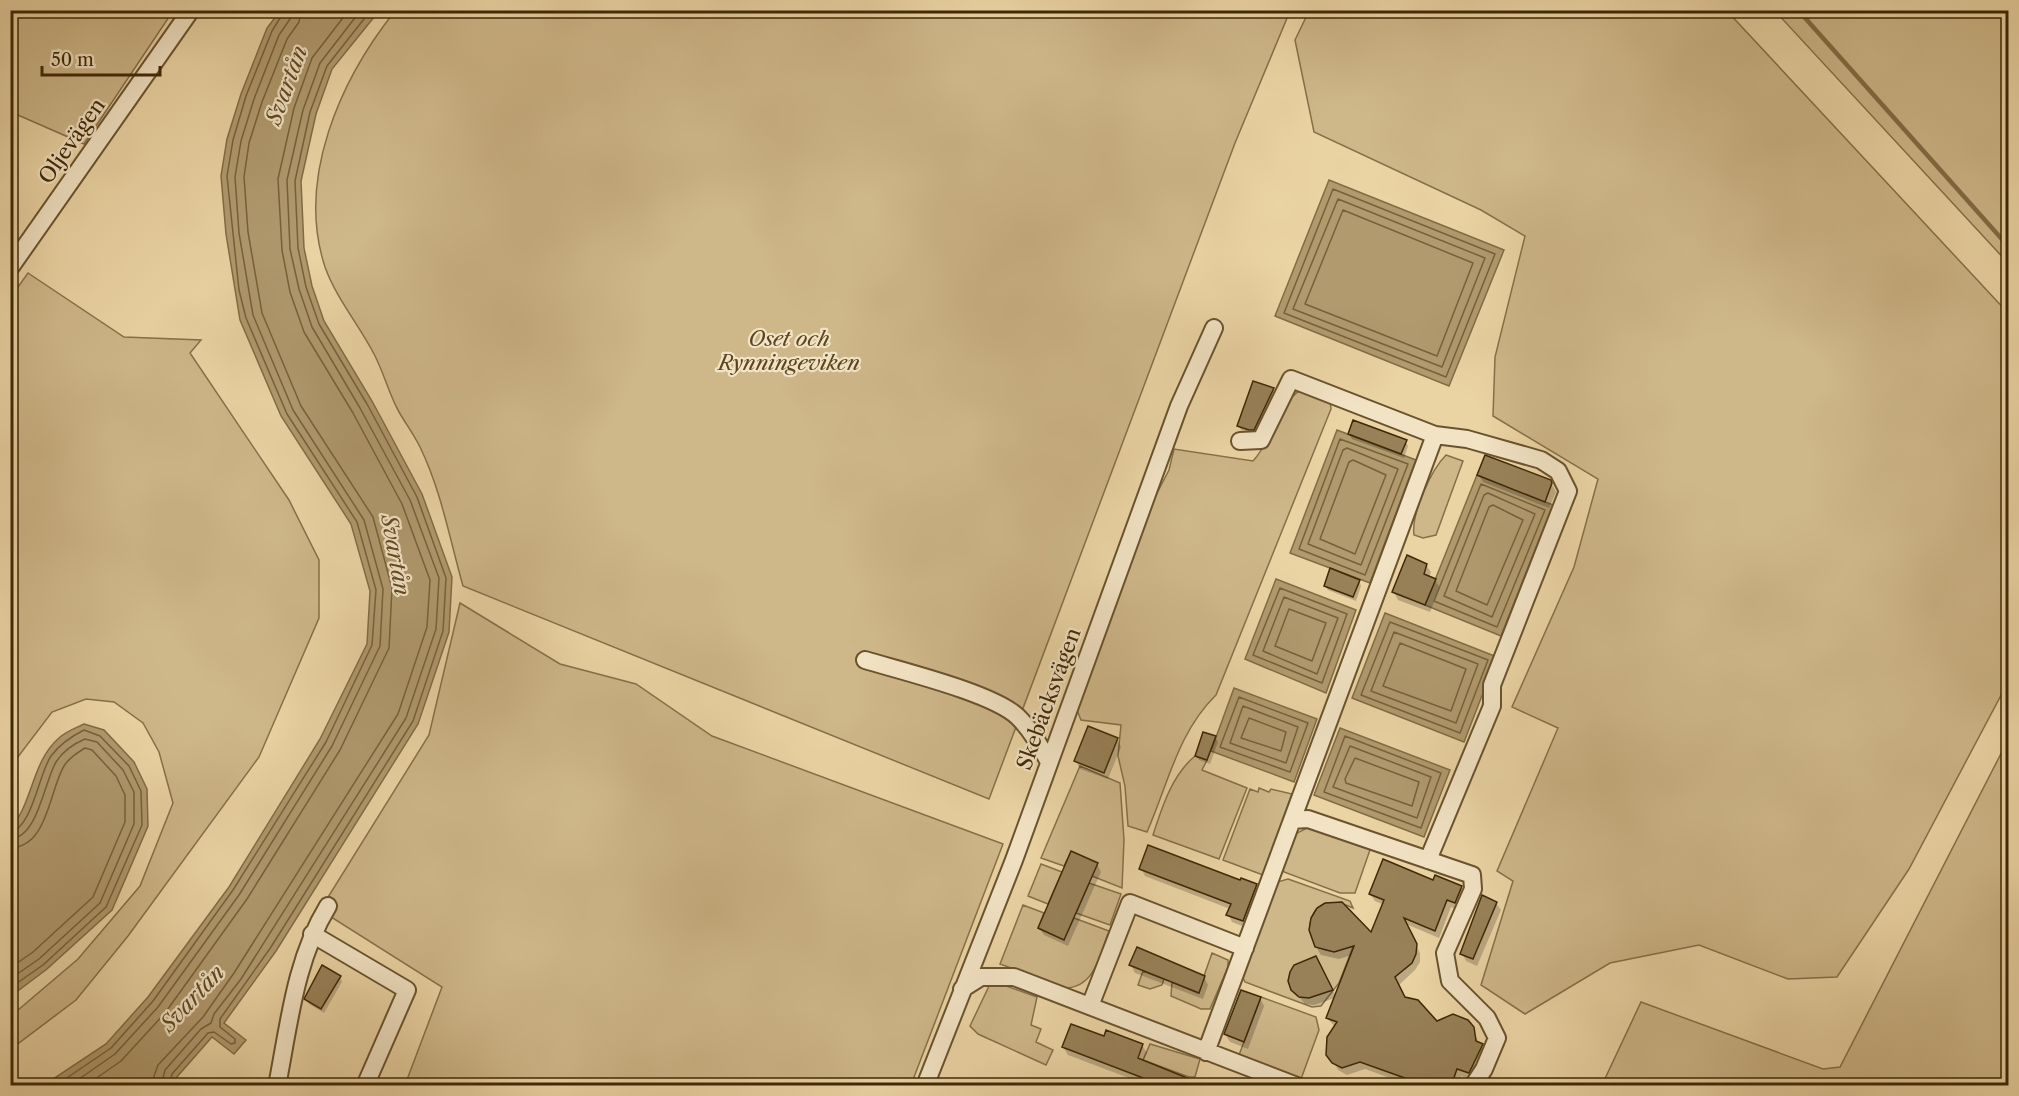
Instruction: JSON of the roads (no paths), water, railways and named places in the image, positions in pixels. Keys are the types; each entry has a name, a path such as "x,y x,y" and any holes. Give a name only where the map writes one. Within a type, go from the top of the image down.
{"street":[{"name":"Oljevägen","path":"10,268 16,250 191,10"},
{"name":"Skebäcksvägen","path":"925,1086 1049,762 1179,406 1214,328"},
{"path":"1240,441 1260,440 1290,379 1435,435 1467,439 1541,460 1558,471 1568,491 1492,685 1492,706 1428,860"},
{"path":"1206,1052 1435,435"},
{"path":"865,660 992,701 1016,715 1031,731 1049,762"},
{"path":"1292,820 1308,819 1472,875 1473,889 1446,953 1450,981 1487,1018 1497,1038 1484,1069 1473,1086"},
{"path":"1090,1006 1130,903 1245,948"},
{"path":"277,1086 302,963 312,934 328,906"},
{"path":"312,934 407,990 365,1086"},
{"path":"962,989 981,977 1014,976 1297,1086"}],"water":[{"name":"Svartån","path":"280,11 379,11 332,69 316,114 301,181 304,248 312,286 324,321 372,401 422,494 452,577 449,632 418,724 276,951 224,1023 246,1040 234,1054 212,1037 176,1078 185,1085 44,1085 106,1044 148,997 229,887 320,739 367,644 370,591 351,524 281,416 240,320 226,234 221,176 227,139 241,94 267,28"},
{"path":"1329,180 1504,250 1449,386 1275,316"},
{"path":"1337,430 1416,460 1370,583 1290,553"},
{"path":"1477,475 1553,505 1501,636 1425,605"},
{"path":"1276,579 1356,610 1326,693 1245,659"},
{"path":"1385,613 1497,657 1464,742 1352,698"},
{"path":"1234,688 1317,719 1294,782 1211,751"},
{"path":"84,724 104,730 134,762 147,789 148,826 112,910 47,969 11,996 11,828 24,806 43,758 50,747 64,734"},
{"path":"1340,728 1450,770 1424,837 1314,795"}],"waterway":[{"path":"1798,10 2008,246"}],"park label":[{"name":"Oset och Rynningeviken","path":"789,351"}]}
